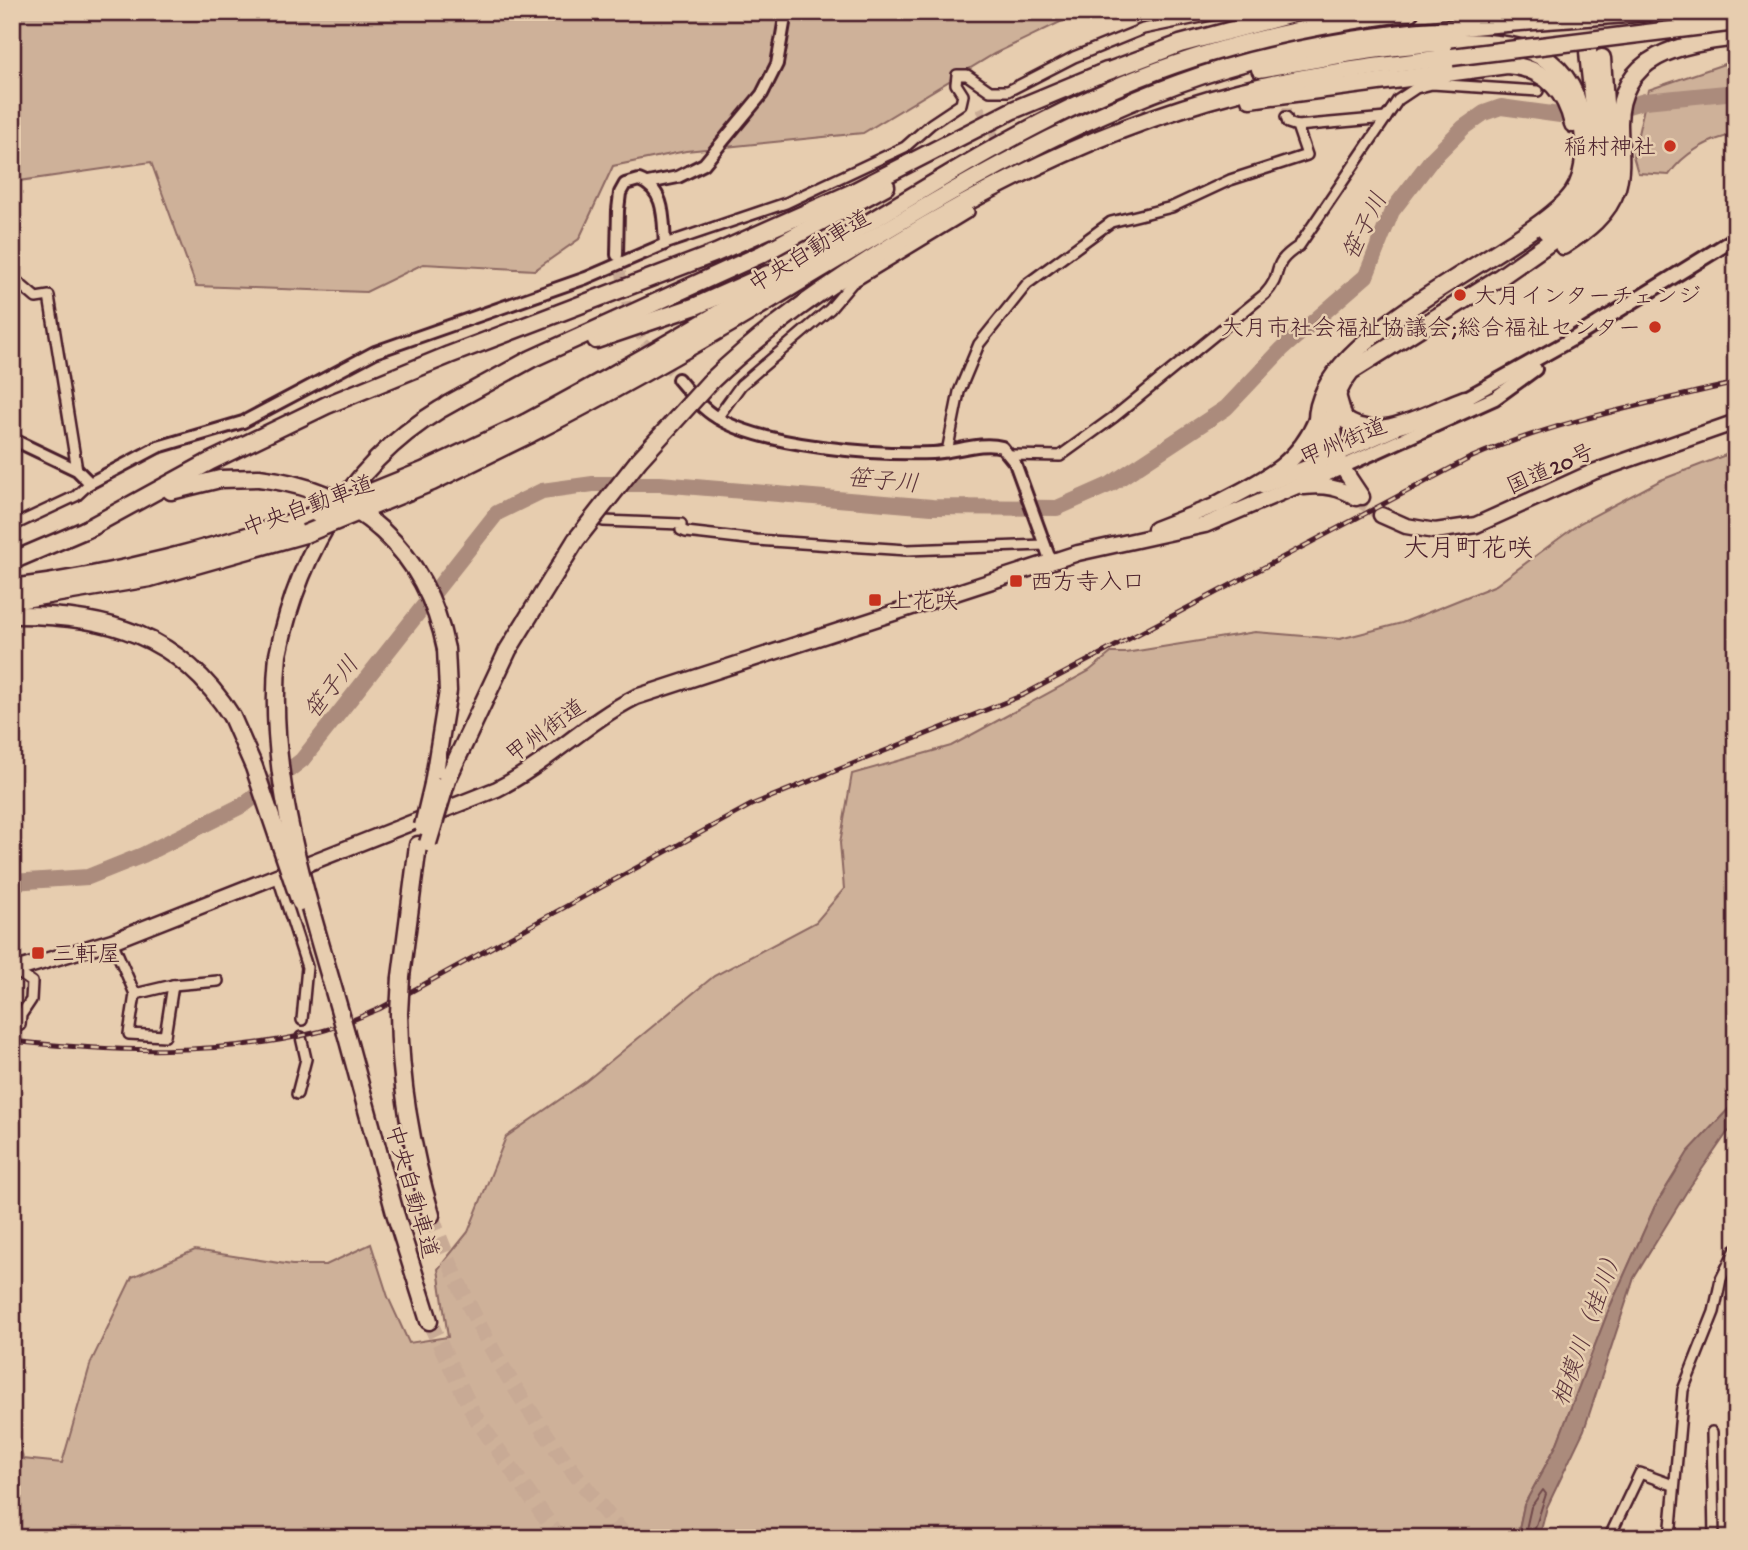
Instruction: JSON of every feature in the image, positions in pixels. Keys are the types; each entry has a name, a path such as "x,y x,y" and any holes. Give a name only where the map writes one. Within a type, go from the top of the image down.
{"highway":[{"path":"85,530 211,461 327,405 716,253 851,193 1056,90 1180,44 1300,12"},
{"name":"中央自動車道","path":"12,601 150,578 305,534 432,482 723,312 933,182 1082,103 1167,67 1267,37 1410,12"},
{"name":"中央自動車道","path":"12,587 149,563 317,514 527,428 690,348 990,169 1074,126 1130,101 1189,80 1320,45 1431,29 1648,12"},
{"path":"440,782 508,650 576,540 639,460 710,382 752,341 812,296 952,211 1069,150 1152,118 1238,92 1330,73 1736,22"},
{"path":"1597,152 1619,122 1628,84 1646,63 1686,45 1736,37"},
{"path":"1074,126 1216,78 1398,48 1470,43 1512,45 1545,58 1580,110 1616,189 1598,219 1581,234 1540,260 1499,278 1351,370 1337,393 1331,426 1337,460"},
{"path":"1218,504 1276,474 1289,464 1307,441 1335,372 1360,344 1487,260 1545,232 1580,205 1593,184 1597,152 1595,59"},
{"path":"1069,150 1199,110 1293,92 1507,65 1560,80"},
{"path":"345,1033 295,845 281,776 275,713 278,655 292,593 316,539 367,468 391,445 447,405 531,359 762,254 981,132 1107,71"},
{"path":"447,405 535,363 730,292 793,261 933,182"},
{"path":"1337,393 1344,419 1369,430 1395,425 1465,399"},
{"path":"1290,489 1326,485 1359,498 1337,460 1322,446 1318,418"},
{"name":"国道20号","path":"1381,515 1406,526 1435,531 1476,525 1593,472 1736,422"},
{"name":"甲州街道","path":"13,971 112,941 497,789 536,768 603,716 636,697 1051,562 1111,545 1205,525 1290,489 1337,460"},
{"name":"甲州街道","path":"1111,545 1337,460"},
{"path":"12,561 184,486 220,479 259,478 284,481 330,495 385,533 426,585 435,606 446,649 448,691 440,782"},
{"path":"12,615 85,618 106,622 146,637 194,669 221,699 254,767 345,1033"},
{"name":"中央自動車道","path":"431,1215 409,1128 401,1062 399,1013 404,948 423,844 440,782"},
{"name":"中央自動車道","path":"345,1033 395,1213 429,1321"}],"main road":[{"name":"甲州街道","path":"1337,460 1465,399 1574,338 1736,238"},
{"name":"甲州街道","path":"1337,460 1495,398 1574,338"}],"street":[{"path":"648,183 678,177 704,164 754,103 777,64 786,12"},
{"path":"12,526 76,496 90,483 158,447 243,422 375,352 586,278 665,244 786,203 905,148 961,104 963,95 956,84 957,75 967,75 990,91 1008,91 1074,57 1143,29 1226,12"},
{"path":"1013,459 1060,456 1265,294 1275,283 1281,257 1299,246 1398,100 1416,88 1432,84 1538,91"},
{"path":"1286,117 1289,123 1297,127 1386,118"},
{"path":"947,452 959,392 978,344 1027,284 1111,222 1172,207 1230,180 1307,155 1297,127"},
{"path":"617,255 620,193 625,184 635,179 648,183 657,192 662,205 665,244"},
{"path":"717,418 741,385 830,309 852,283 969,212"},
{"path":"12,270 15,280 36,298 49,296 77,470"},
{"path":"678,379 702,407 717,418 762,434 855,452 886,454 947,452 995,445 1013,459 1051,562"},
{"path":"12,439 77,470 90,483"},
{"path":"603,521 681,524 681,530 686,532 756,540 906,550 1045,545"},
{"path":"277,874 307,967 302,1020"},
{"path":"112,941 135,994 129,1034 165,1036 173,985"},
{"path":"12,943 13,971 32,982 34,990 20,1025"},
{"path":"135,994 173,985 218,981"},
{"path":"297,1094 306,1059 301,1037"},
{"path":"1670,1538 1683,1391 1714,1312 1721,1279 1736,1249"},
{"path":"1712,1432 1714,1538"},
{"path":"1609,1538 1640,1473 1673,1485"}],"shaded area":[{"path":"12,12 1081,12 994,54 863,133 686,151 613,166 579,239 535,270 423,264 366,292 196,286 151,162 12,182"},
{"path":"1736,60 1736,134 1698,148 1682,160 1669,175 1638,173 1633,156 1648,90"},
{"path":"1736,451 1736,1101 1688,1152 1655,1206 1609,1309 1556,1446 1524,1505 1517,1538 12,1538 12,1408 23,1459 62,1463 91,1362 132,1277 195,1250 292,1265 326,1265 371,1244 388,1297 409,1343 448,1337 438,1269 468,1232 506,1137 585,1082 714,976 816,922 844,889 840,843 852,774 951,746 1089,671 1111,653 1255,632 1340,639 1402,623 1496,585 1580,523 1661,480"}],"water":[{"path":"1736,1101 1736,1126 1727,1133 1687,1191 1634,1278 1584,1430 1547,1507 1539,1538 1517,1538 1524,1505 1556,1446 1609,1309 1655,1206 1688,1152"}],"waterway":[{"name":"笹子川","path":"1611,111 1645,101 1736,92"},
{"name":"笹子川","path":"12,882 88,877 143,855 245,804 302,760 497,513 542,491 593,484 660,484 932,507 1057,508 1111,484 1226,408 1282,349 1366,276 1392,211 1432,159 1464,127 1484,113 1501,107 1582,118"}],"tunnel":[{"path":"1597,12 1602,58"},
{"path":"1286,117 1288,90"},
{"path":"980,108 1000,146"},
{"path":"618,257 628,312 643,341 678,379"},
{"path":"1356,498 1381,515"},
{"path":"19,1043 20,1025"},
{"path":"431,1215 469,1304 514,1386 566,1462 627,1538"},
{"path":"429,1321 474,1415 559,1538"}],"railway":[{"path":"12,1041 88,1048 166,1050 281,1040 341,1025 379,1009 751,805 1023,695 1470,458 1568,424 1736,383"}],"place":[{"name":"稲村神社","path":"1670,146"},
{"name":"大月インターチェンジ","path":"1460,295"},
{"name":"大月市社会福祉協議会;総合福祉センター","path":"1655,327"},
{"name":"西方寺入口","path":"1016,581"},
{"name":"上花咲","path":"875,600"},
{"name":"三軒屋","path":"38,953"}],"district":[{"name":"大月町花咲","path":"1468,547"}],"water label":[{"name":"相模川（桂川）","path":"1587,1326"}]}
